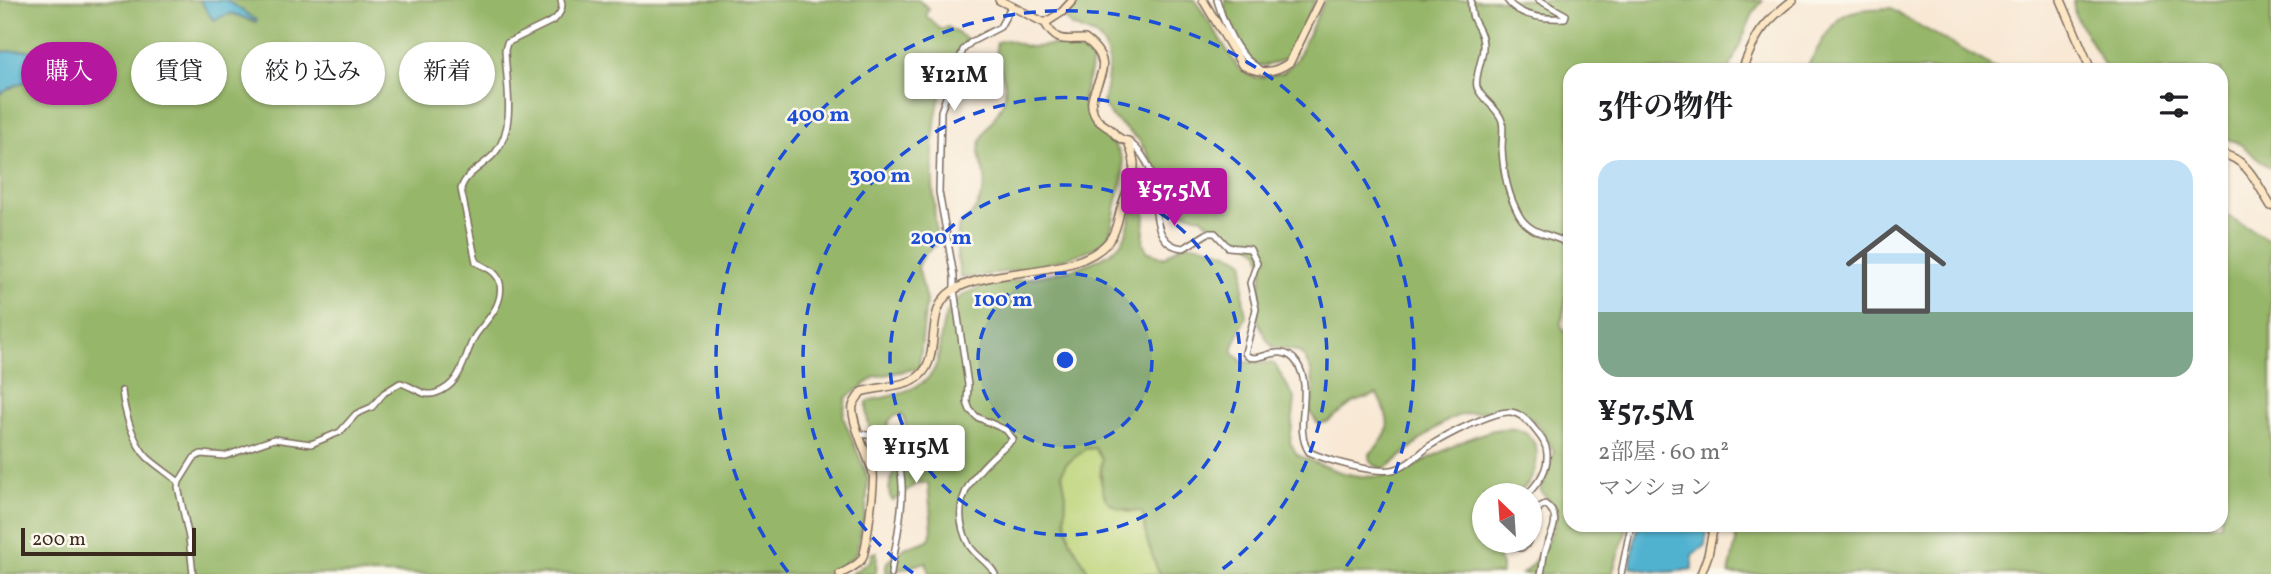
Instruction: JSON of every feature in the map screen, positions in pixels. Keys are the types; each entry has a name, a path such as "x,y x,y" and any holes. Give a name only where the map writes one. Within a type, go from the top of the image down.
{"street":[{"path":"193,574 179,482 194,458 201,454 225,456 274,439 311,444 340,432 356,414 372,407 384,393 400,383 431,394 438,393 459,376 475,337 492,317 500,285 494,272 476,262 461,189 467,177 501,145 506,132 507,43 554,20 561,14 561,0"},
{"path":"999,0 1045,23 1051,34 1060,40 1085,39 1099,52 1103,73 1092,96 1092,109 1097,120 1121,140 1128,141 1140,150 1151,173 1158,224 1171,245 1184,248 1208,233 1215,233 1228,247 1250,249 1257,263 1250,283 1256,309 1244,348 1245,353 1251,359 1271,353 1286,354 1298,364 1304,379 1305,394 1302,436 1309,452 1356,466 1397,469 1443,437 1493,415 1506,411 1515,412 1529,422 1544,441 1548,452 1544,475 1537,483"},
{"path":"1045,23 1057,16 1073,0"},
{"path":"1203,0 1237,59 1251,70 1262,72 1274,71 1290,62 1320,0"},
{"path":"1217,0 1220,13 1241,53 1262,72"},
{"path":"1471,0 1470,15 1483,40 1477,86 1502,121 1503,170 1511,198 1520,217 1533,230 1563,240"},
{"path":"1507,0 1528,15 1565,18 1566,15 1562,11 1539,0"},
{"path":"1745,63 1756,36 1773,15 1793,0"},
{"path":"2062,0 2088,63"},
{"path":"995,574 970,547 961,526 960,507 976,474 1013,439 1006,430 977,417 970,410 967,401 968,385 954,276 939,192 941,111 963,50 971,42 1000,27 1011,7"},
{"path":"840,574 858,564 865,556 874,476 854,418 853,406 861,392 912,381 925,372 929,364 935,320 940,306 954,289 976,281 1044,270 1099,251 1115,231 1134,166 1128,141"},
{"path":"2228,155 2248,170 2271,206"},
{"path":"122,391 124,408 142,450 179,482"},
{"path":"860,434 880,439 894,455 900,468 903,484 902,505 891,574"},
{"path":"1541,574 1556,517 1552,508 1545,504 1542,506"},
{"path":"1620,574 1629,532"},
{"path":"1701,574 1713,532"}],"green space":[{"path":"0,0 200,0 213,20 233,14 253,23 226,0 918,0 929,8 926,16 940,29 948,27 967,39 943,86 937,111 933,191 937,244 925,254 918,266 926,301 919,368 875,377 846,398 843,417 868,478 866,510 856,554 832,574 0,574 0,94 21,83 21,105 117,105 117,42 21,42 21,50 0,52"},
{"path":"1080,0 1195,0 1239,69 1255,78 1283,73 1296,60 1325,0 1763,0 1753,13 1732,63 1563,63 1563,532 1626,532 1612,574 1522,574 1542,553 1555,524 1556,515 1554,505 1542,493 1542,485 1554,452 1534,420 1526,414 1494,409 1456,417 1435,429 1384,469 1376,466 1369,458 1388,428 1386,414 1377,394 1354,402 1327,422 1318,424 1310,412 1314,389 1311,371 1305,358 1298,351 1273,347 1259,323 1256,314 1263,268 1259,251 1247,242 1212,227 1202,218 1174,209 1163,201 1152,162 1139,140 1110,115 1103,103 1108,63 1103,44 1097,37 1065,18"},
{"path":"1225,0 1315,0 1290,55 1263,66 1253,62 1235,37 1227,16"},
{"path":"2073,0 2271,0 2271,169 2240,144 2228,139 2228,63 2103,63 2075,15"},
{"path":"1890,8 1986,63 1809,63 1839,19 1855,11"},
{"path":"1006,40 1031,47 1072,44 1089,53 1091,67 1084,94 1084,108 1119,152 1123,164 1122,180 1110,233 1098,245 1082,253 1039,265 961,278 957,258 958,228 975,209 983,190 985,176 979,149 1005,95 996,49 997,42"},
{"path":"1141,171 1145,216 1143,243 1147,251 1164,258 1189,244 1206,246 1244,262 1243,298 1246,316 1233,352 1242,362 1275,365 1295,399 1290,442 1297,455 1338,472 1371,477 1409,469 1474,436 1492,430 1509,428 1524,432 1534,443 1537,458 1528,483 1472,483 1472,553 1497,553 1502,574 1159,574 1147,540 1141,511 1118,508 1106,498 1101,481 1102,459 1095,448 1085,449 1065,465 1062,474 1066,495 1065,518 1070,540 1090,574 929,574 926,562 885,574 887,562 897,554 930,538 932,529 928,483 917,483 893,501 889,493 890,484 902,450 906,426 902,414 890,419 886,436 879,445 869,425 867,402 908,390 931,375 939,354 944,320 964,294 983,287 1038,277 1090,263 1118,247 1130,221 1136,172"},
{"path":"2228,216 2271,241 2271,574 1729,574 1736,541 1735,532 2228,532"},
{"path":"1095,448 1102,459 1100,477 1105,498 1128,512 1141,511 1144,515 1147,540 1159,574 1090,574 1070,540 1065,518 1066,496 1062,474 1065,465 1085,449"},
{"path":"877,552 876,574 851,574 870,561 872,553"}],"water":[{"path":"200,0 226,0 256,22 231,13 213,20"},
{"path":"21,51 21,83 0,94 0,52"},
{"path":"1637,532 1707,532 1705,545 1692,556 1692,569 1669,572 1630,567"}]}
